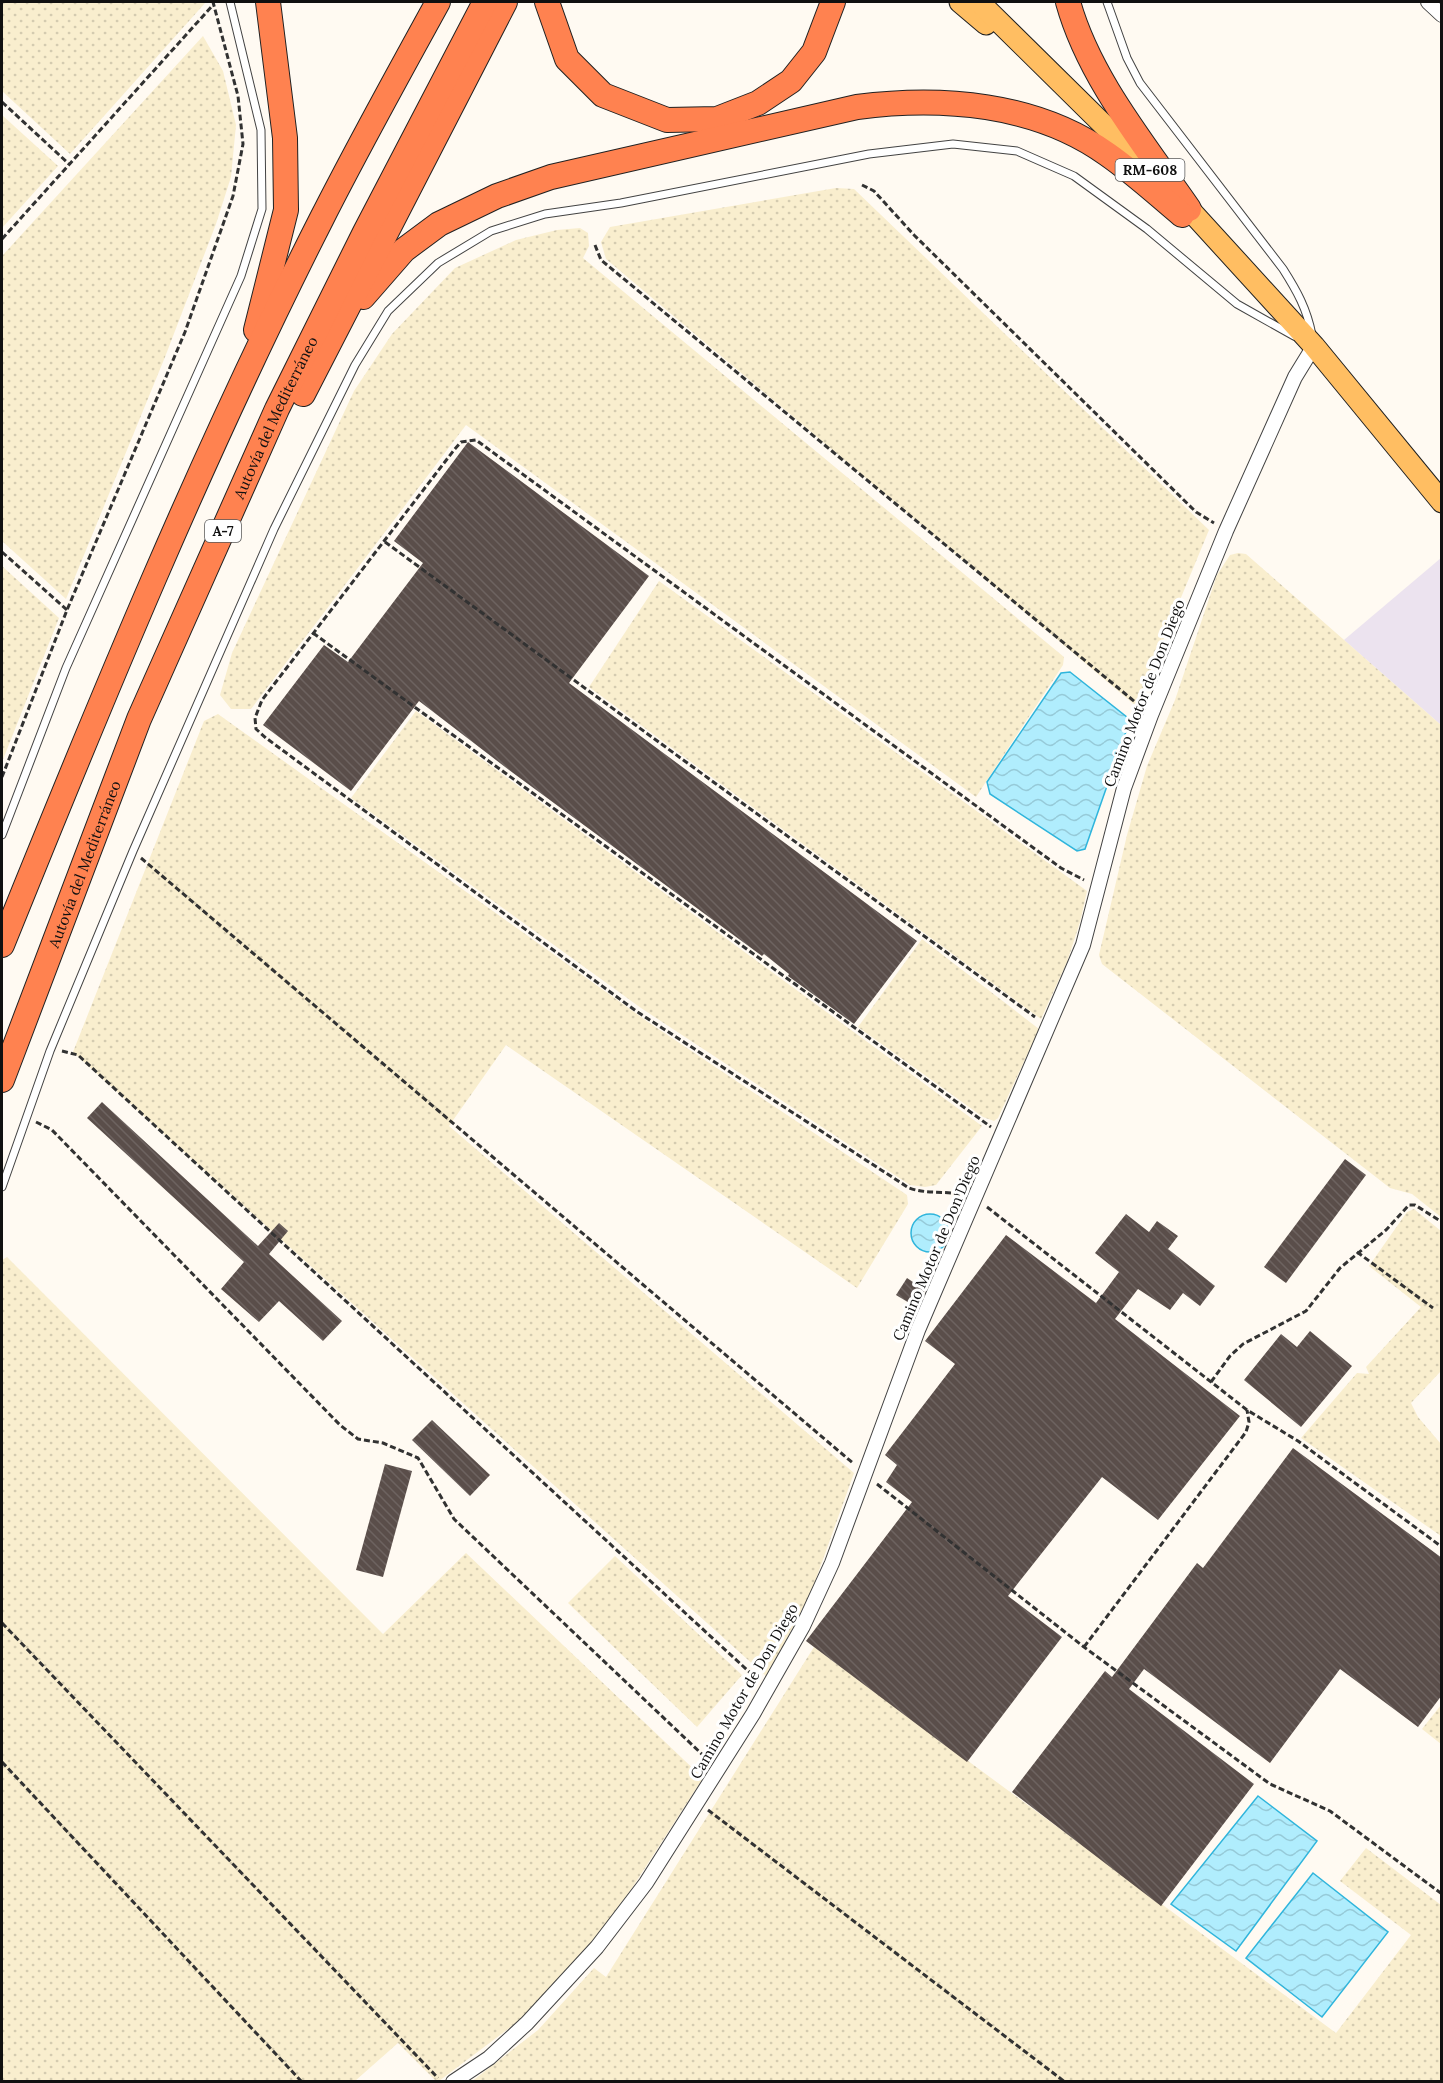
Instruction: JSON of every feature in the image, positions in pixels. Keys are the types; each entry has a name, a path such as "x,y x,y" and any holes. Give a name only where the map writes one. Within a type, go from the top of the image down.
{"highway":[{"path":"243,381 286,210 285,138 268,2"},
{"name":"A-7","path":"2,945 139,614 243,381 322,217 438,2"},
{"name":"Autovía del Mediterráneo","path":"2,1080 140,719 277,409 364,232 485,2"},
{"path":"79,877 116,810 286,428 506,2"},
{"path":"547,2 567,59 603,95 667,120 717,118 758,103 791,81 814,52 833,2"},
{"path":"1068,2 1092,62 1186,212"},
{"path":"340,321 404,249 439,224 497,196 551,177 876,104 941,102 1006,111 1059,127 1106,153 1186,212"}],"main road":[{"path":"960,2 1186,212 1314,346 1442,502"},
{"name":"RM-608","path":"979,2 1186,212"}],"street":[{"path":"1428,2 1442,15"},
{"name":"Camino Motor de Don Diego","path":"453,2082 489,2058 515,2034 597,1947 646,1883 718,1769 803,1626 832,1563 918,1330 1083,945 1101,884 1124,788 1151,715 1226,531 1295,377 1314,346"}],"lane":[{"path":"2,835 66,668 241,276 262,209 261,130 230,2"},
{"path":"1107,2 1127,58 1140,83 1238,208 1300,295 1308,314 1314,346"},
{"path":"2,1186 52,1047 133,851 274,529 354,365 387,311 438,264 491,231 546,214 621,203 869,154 953,144 1017,151 1074,176 1147,229 1237,304 1314,346"}],"path":[{"path":"2,239 213,4"},
{"path":"2,777 67,610 185,332 233,196 243,144 241,124 238,96 213,4"},
{"path":"2,102 69,164"},
{"path":"862,185 874,190 914,236 1196,512 1226,531"},
{"path":"595,245 601,260 1151,715"},
{"path":"1101,884 1078,878 1061,868 476,440 461,442 262,700 255,718 256,729 267,738 636,1011 899,1182 921,1192 947,1191 975,1198 1247,1410 1298,1441 1442,1547"},
{"path":"385,542 1049,1027"},
{"path":"2,552 67,610"},
{"path":"313,633 1002,1136"},
{"path":"133,851 864,1474 1084,1647 1270,1784 1347,1821 1442,1894"},
{"path":"52,1047 78,1055 767,1688"},
{"path":"26,1117 52,1130 241,1327 282,1364 307,1394 340,1425 358,1439 383,1443 418,1458 454,1519 718,1769"},
{"path":"1211,1382 1230,1356 1243,1344 1306,1311 1340,1268 1386,1230 1409,1205 1416,1205 1442,1222"},
{"path":"1357,1252 1432,1308"},
{"path":"1084,1647 1246,1432 1250,1422 1247,1410"},
{"path":"2,1623 441,2082"},
{"path":"2,1762 302,2082"},
{"path":"697,1803 1065,2082"}],"shaded area":[{"path":"2,2 206,2 70,154 2,91"},
{"path":"203,36 223,71 236,125 231,177 216,224 165,357 66,599 2,541 2,256"},
{"path":"2,115 58,166 2,228"},
{"path":"836,188 854,189 1209,530 1136,706 606,259 601,242 610,227"},
{"path":"580,228 588,233 589,246 583,258 1064,657 1063,665 976,797 466,425 251,709 231,709 220,695 232,653 354,391 392,334 455,268 516,240 557,230"},
{"path":"1246,554 1441,725 1441,1217 1412,1194 1390,1188 1102,964 1099,955 1127,835 1147,766 1175,700 1217,575 1230,555"},
{"path":"1441,558 1441,725 1344,640"},
{"path":"2,566 59,618 2,762"},
{"path":"659,581 1087,891 1067,962 1041,1019 589,687"},
{"path":"416,711 982,1126 936,1185 925,1187 910,1185 641,1008 351,798"},
{"path":"218,714 648,1022 907,1195 908,1204 857,1288 506,1045 449,1126 854,1473 812,1590 767,1677 73,1052 204,721"},
{"path":"922,939 1039,1029 998,1118 994,1121 983,1117 858,1027"},
{"path":"1414,1209 1441,1231 1441,1371 1411,1403 1418,1417 1441,1444 1441,1536 1301,1438 1357,1373 1369,1374 1366,1367 1421,1307 1369,1266 1407,1212"},
{"path":"7,1257 383,1634 466,1553 703,1778 632,1888 591,1944 532,2011 439,2081 436,2081 398,2043 355,2081 2,2082 2,1260"},
{"path":"615,1556 742,1675 697,1727 568,1603"},
{"path":"814,1647 1336,2033 1411,1935 1340,1881 1366,1848 1441,1905 1441,2081 471,2082 538,2030 594,1968 606,1977"},
{"path":"1441,1705 1441,1744 1422,1729"}],"water":[{"path":"1070,672 1128,718 1129,723 1085,849 1077,851 990,794 987,782 1061,673"},
{"path":"930,1214 944,1219 949,1233 944,1247 930,1252 916,1247 911,1233 916,1219"},
{"path":"1258,1796 1317,1841 1236,1951 1171,1904"},
{"path":"1313,1873 1388,1932 1322,2017 1246,1958"}],"building":[{"path":"468,442 649,576 569,683 917,941 854,1024 788,976 789,974 764,954 762,956 419,701 351,791 263,725 324,645 348,662 423,563 394,541"},
{"path":"102,1102 258,1246 279,1223 288,1231 269,1254 342,1321 323,1341 279,1301 259,1322 221,1289 244,1262 87,1118"},
{"path":"1345,1159 1366,1175 1286,1283 1264,1267"},
{"path":"1126,1214 1149,1232 1157,1221 1178,1236 1168,1249 1215,1286 1200,1306 1183,1293 1170,1310 1138,1289 1115,1319 1240,1416 1158,1520 1102,1477 1008,1596 1062,1637 967,1762 806,1641 912,1502 886,1482 897,1465 885,1455 955,1364 925,1341 1006,1235 1096,1303 1119,1272 1095,1253"},
{"path":"907,1278 925,1290 916,1307 896,1295"},
{"path":"1310,1331 1352,1366 1301,1427 1244,1380 1281,1334 1297,1347"},
{"path":"432,1420 490,1475 470,1496 412,1440"},
{"path":"1293,1448 1442,1558 1442,1695 1418,1727 1340,1669 1270,1763 1144,1669 1129,1689 1254,1784 1161,1906 1012,1792 1105,1671 1112,1677 1197,1563 1203,1568"},
{"path":"385,1464 412,1471 383,1577 356,1570"}]}
